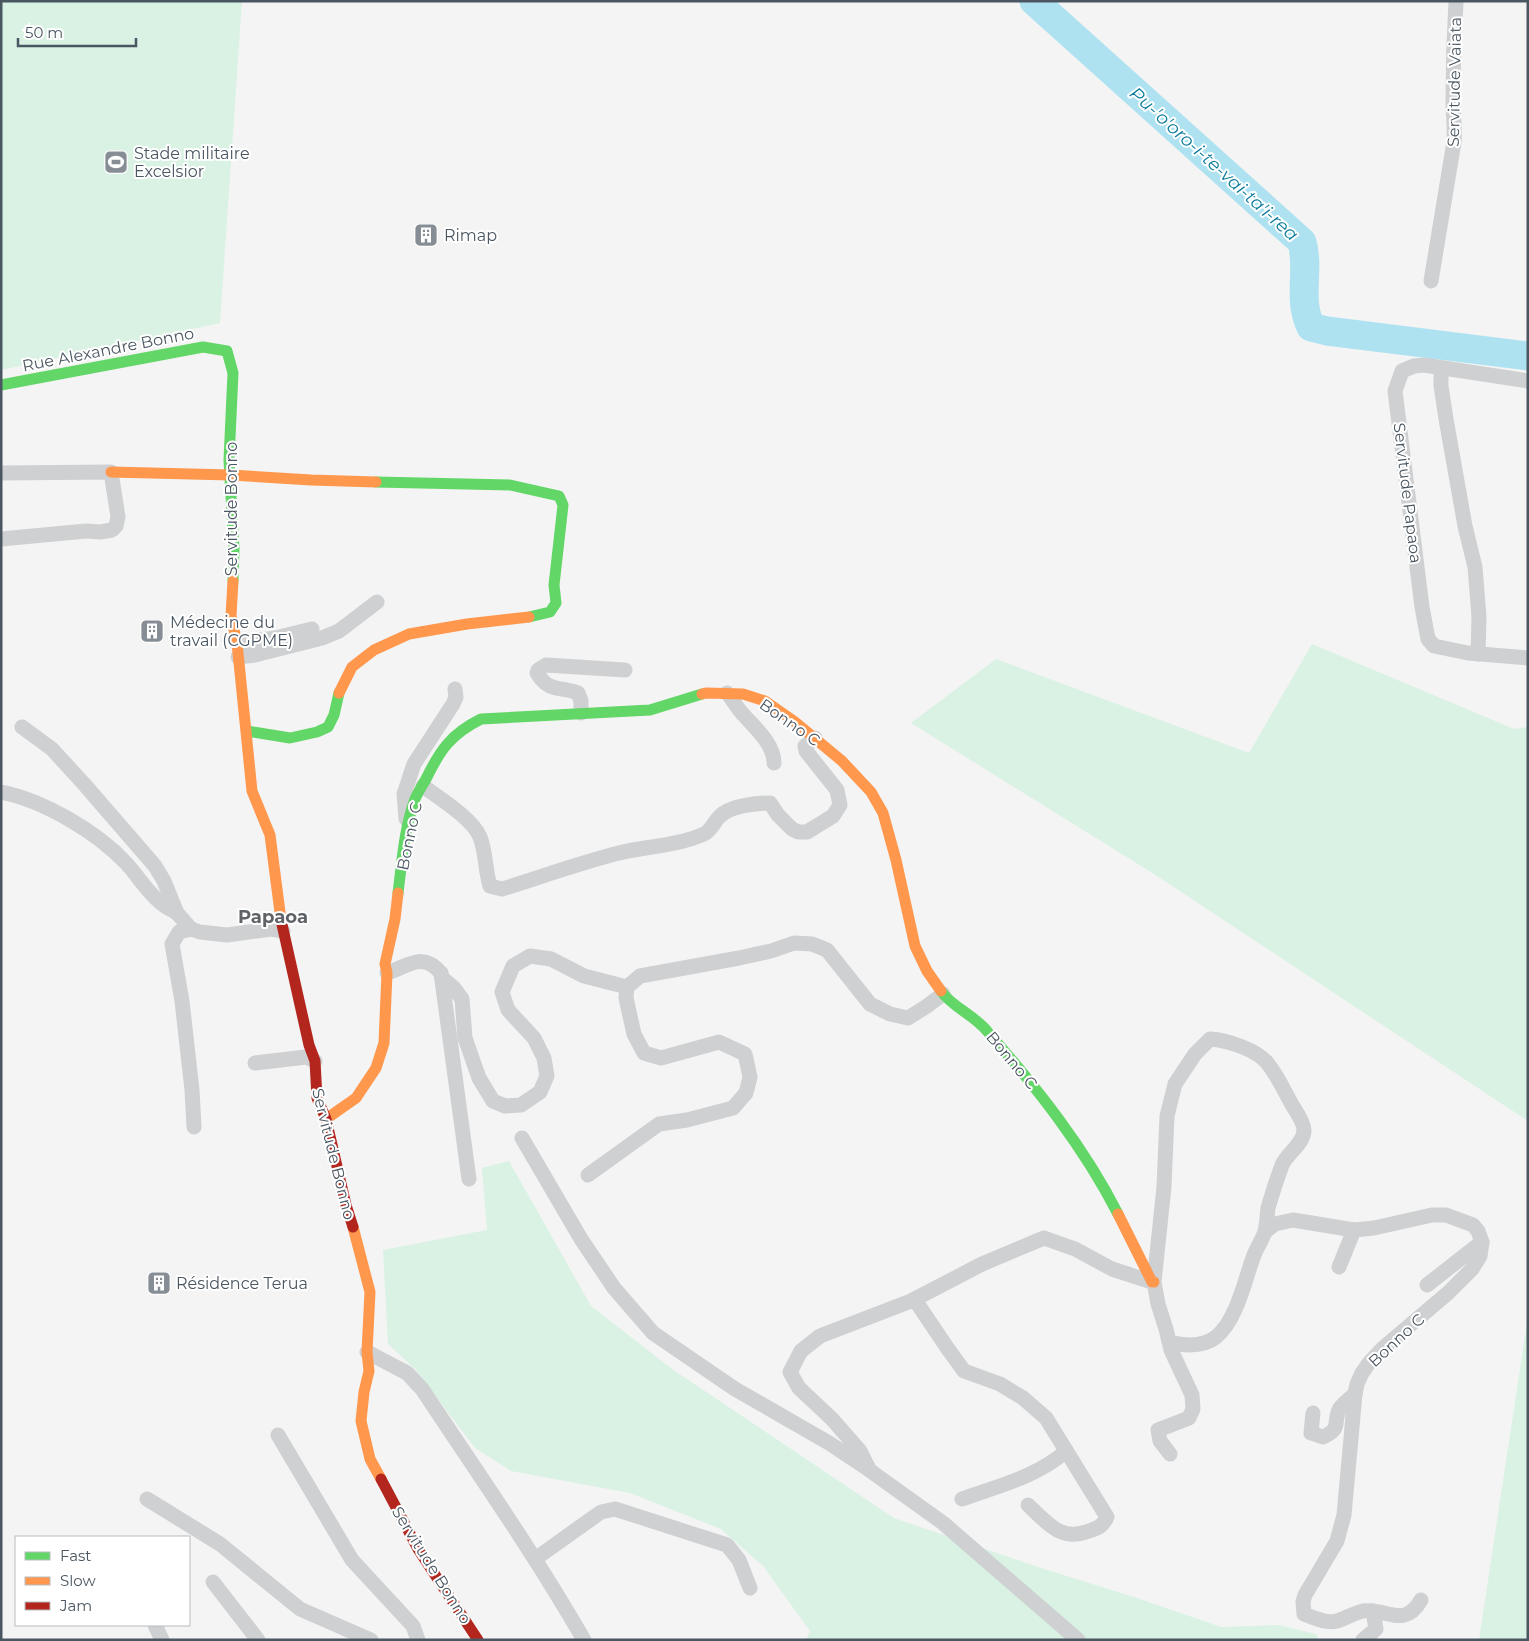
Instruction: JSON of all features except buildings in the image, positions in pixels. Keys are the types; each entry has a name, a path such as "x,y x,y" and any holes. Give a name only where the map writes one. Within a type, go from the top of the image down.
{"street":[{"name":"Servitude Vaiata","path":"1431,281 1456,123 1453,102 1453,39 1456,1"},
{"name":"Rue Alexandre Bonno","path":"1,385 203,347 227,351 233,373"},
{"name":"Servitude Papaoa","path":"1528,381 1414,366 1402,371 1395,391 1421,598 1428,639 1434,646 1478,654 1528,658"},
{"path":"1440,368 1446,419 1465,526 1475,567 1479,617 1478,654"},
{"name":"Servitude Bonno","path":"233,373 229,460 234,549 230,616 238,650 252,791 270,835 283,931 309,1045 315,1061 317,1098 326,1119 346,1206 354,1229 370,1292 367,1352 369,1370 364,1392 361,1421 370,1459 418,1549 478,1640"},
{"path":"1,539 112,530 116,526 118,517 111,472"},
{"path":"1,473 111,472 231,475 311,480 510,484 561,498 563,505 554,585 556,603 550,612 526,618 467,624 408,634 374,650 352,667 339,692 334,716 328,727 317,732 290,738 246,731"},
{"path":"238,650 255,655 322,638 339,631 377,602"},
{"path":"238,650 274,638 312,629"},
{"path":"581,713 581,701 578,693 551,688 542,681 537,673 538,670 546,665 625,670"},
{"path":"407,831 404,801 408,781 414,764 453,704 456,697 455,689"},
{"name":"Bonno C","path":"326,1119 356,1098 376,1068 384,1043 387,973 385,964 397,907 402,856 407,831 416,798 437,756 451,737 472,723 494,717 650,710 706,693 743,694 765,701 795,722 842,761 871,792 883,814 896,860 915,946 927,971 943,994 985,1028 1039,1093 1078,1146 1112,1202 1153,1282"},
{"path":"727,693 771,749 774,763"},
{"path":"22,727 52,749 155,866 164,881 177,914"},
{"path":"423,786 471,822 480,835 490,886 502,889 620,853 690,840 708,832 721,815 740,806 770,803 792,828 798,832 807,832 833,816 840,805 837,790 806,750 805,746 814,738"},
{"path":"1,792 32,801 88,832 111,848 160,902 177,914 191,929 227,935 271,929 283,931"},
{"path":"191,929 179,932 172,944 182,1001 192,1090 194,1127"},
{"path":"588,1175 659,1124 687,1120 733,1108 746,1093 750,1077 745,1054 719,1042 661,1058 644,1052 634,1034 626,998 627,987 640,976 739,958 794,944 812,944 827,950 870,1004 890,1014 908,1018 943,994"},
{"path":"442,978 454,988 462,999 465,1038 479,1078 493,1101 506,1106 521,1105 540,1092 547,1076 544,1058 534,1038 508,1010 502,992 513,966 530,956 551,959 584,976 627,987"},
{"path":"387,973 404,968 412,962 427,962 434,965 441,973 469,1179"},
{"path":"1170,1454 1160,1441 1158,1430 1189,1418 1193,1409 1192,1395 1171,1350 1153,1282 1164,1187 1167,1116 1175,1084 1195,1054 1210,1039 1220,1040 1245,1048 1268,1063 1303,1126 1304,1132 1301,1140 1283,1163 1268,1207 1265,1232"},
{"path":"256,1063 306,1058 315,1061"},
{"path":"522,1138 581,1239 614,1288 653,1333 735,1388 828,1443 943,1523 1078,1640"},
{"path":"1169,1342 1191,1345 1203,1344 1223,1330 1234,1312 1262,1235 1269,1227 1275,1224 1294,1220 1354,1230 1374,1228 1433,1215 1446,1215 1473,1225 1478,1231 1482,1242 1427,1285"},
{"path":"1339,1267 1354,1230"},
{"path":"869,1470 860,1451 832,1419 799,1388 790,1372 801,1350 820,1336 915,1300 982,1264 1044,1238 1075,1249 1112,1269 1153,1282"},
{"name":"Bonno C","path":"1421,1600 1417,1607 1406,1614 1390,1616 1373,1611 1363,1612 1336,1622 1328,1622 1304,1614 1303,1602 1305,1594 1337,1541 1344,1515 1357,1384 1369,1363 1382,1349 1448,1293 1472,1269 1480,1256 1482,1242"},
{"path":"915,1300 964,1371 1000,1384 1023,1398 1046,1418 1107,1517 1103,1525 1080,1535 1068,1535 1054,1529 1028,1505"},
{"path":"367,1352 406,1373 422,1389 535,1559 584,1640"},
{"path":"1313,1413 1311,1433 1323,1437 1331,1433 1336,1426 1337,1414 1341,1406 1355,1394"},
{"path":"278,1435 352,1560 412,1626 418,1640"},
{"path":"962,1500 1037,1472 1066,1451"},
{"path":"147,1500 220,1544 300,1609 370,1640"},
{"path":"535,1559 601,1512 614,1510 727,1545 739,1560 750,1588"},
{"path":"213,1582 258,1640"},
{"path":"1363,1640 1376,1629 1373,1611"},
{"path":"155,1626 162,1640"}],"green space":[{"name":"Stade militaire Excelsior","path":"1,1 242,1 220,323 1,370"},
{"path":"1312,644 1514,729 1528,727 1528,1121 1154,874 911,723 996,659 1249,753"},
{"path":"509,1161 591,1306 672,1369 894,1518 1221,1627 1278,1625 1316,1634 1319,1640 806,1640 810,1631 763,1566 721,1529 630,1493 511,1471 475,1448 416,1370 388,1344 383,1250 487,1230 482,1168"},
{"path":"1528,1316 1528,1640 1479,1640"}],"waterway":[{"name":"Pu-'o'oro-i-te-vai-ta'i-rea","path":"1034,1 1302,242 1305,264 1305,306 1311,327 1327,331 1528,356"}],"traffic: fast":[{"path":"1,385 203,347 227,351 233,373 229,460 234,549 233,581"},
{"path":"376,482 510,485 559,496 563,505 554,585 556,603 550,612 529,617"},
{"path":"247,731 290,738 317,732 328,727 334,715 339,693"},
{"path":"398,893 406,834 415,799 442,751 454,737 471,725 481,719 650,710 702,694"},
{"path":"941,991 951,1002 982,1025 1041,1096 1075,1141 1118,1214"}],"traffic: slow":[{"path":"111,472 231,475 376,482"},
{"path":"233,581 231,616 237,643 252,791 270,835 281,920"},
{"path":"339,693 352,667 374,650 409,634 467,624 529,617"},
{"path":"702,694 743,694 765,701 795,722 842,761 871,792 883,813 896,860 915,946 927,971 941,991"},
{"path":"326,1119 356,1098 376,1068 384,1043 387,973 385,964 395,919 398,893"},
{"path":"1118,1214 1152,1282 1154,1282"},
{"path":"353,1227 370,1292 367,1352 369,1371 364,1392 361,1421 370,1459 381,1479"}],"traffic: jam":[{"path":"281,920 309,1045 315,1061 317,1098 326,1119 353,1227"},
{"path":"381,1479 418,1549 478,1640"}],"place":[{"name":"Stade militaire Excelsior","path":"116,162"},
{"name":"Rimap","path":"426,235"},
{"name":"Médecine du travail (CGPME)","path":"152,631"},
{"name":"Résidence Terua","path":"159,1283"}],"district":[{"name":"Papaoa","path":"273,917"}]}
